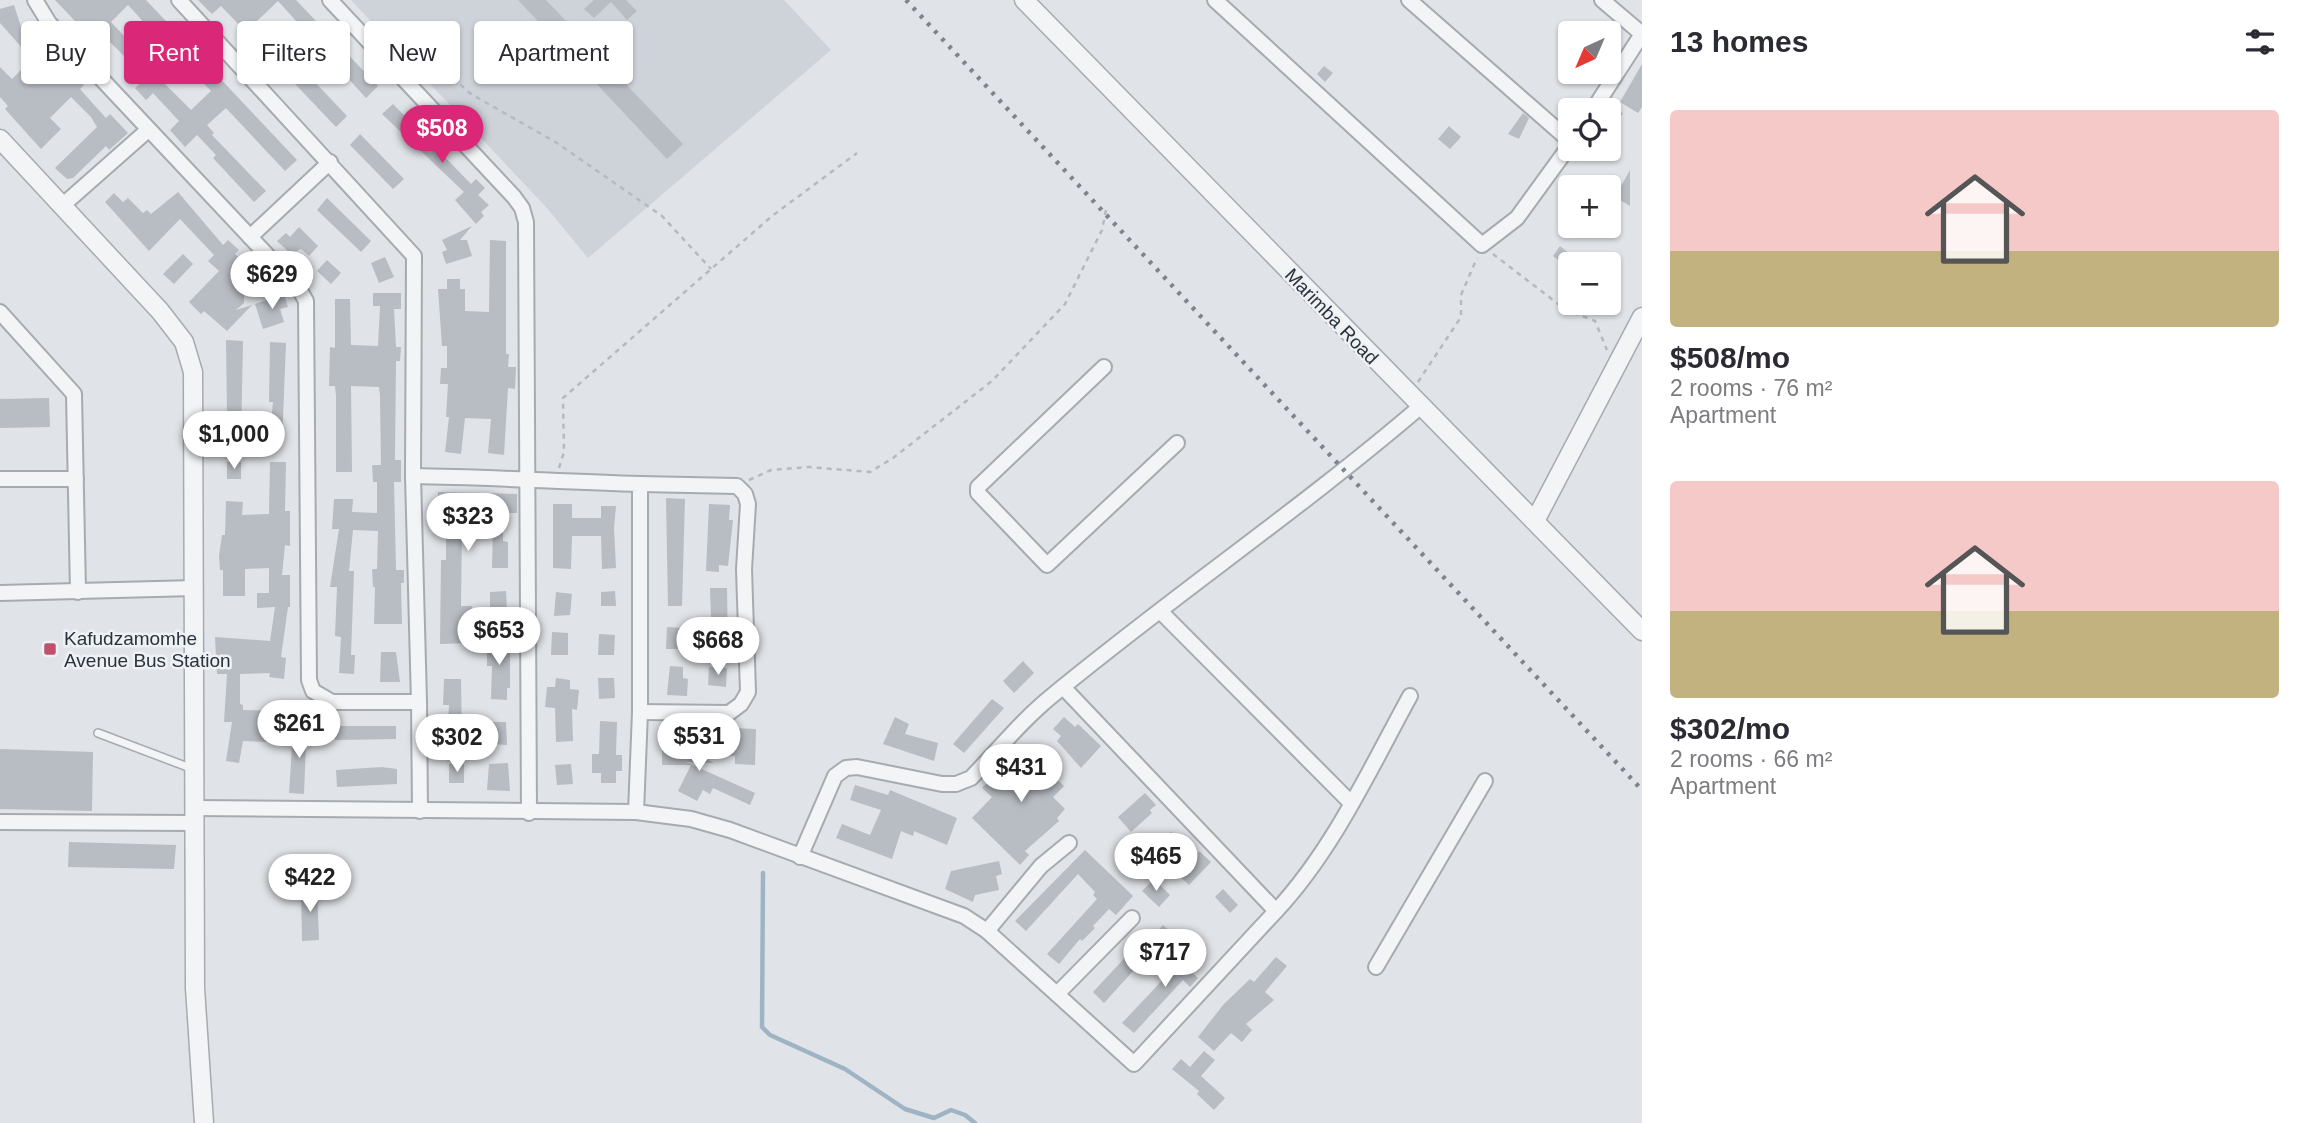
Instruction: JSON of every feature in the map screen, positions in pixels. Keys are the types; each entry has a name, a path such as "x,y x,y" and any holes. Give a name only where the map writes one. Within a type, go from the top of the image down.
{"street":[{"path":"35,0 49,23 299,289 306,301 309,680 313,691 332,702 419,702"},
{"path":"179,0 414,256 413,476 420,811"},
{"path":"330,0 364,37"},
{"name":"Marimba Road","path":"1024,0 1415,401 1536,519 1642,631"},
{"path":"1215,0 1482,245 1517,218 1558,160"},
{"path":"1409,0 1558,132"},
{"path":"1600,98 1642,34 1602,0"},
{"path":"408,84 522,208 526,222 530,813"},
{"path":"62,205 148,130"},
{"path":"0,139 160,311 184,342 194,372 195,988 204,1123"},
{"path":"250,237 330,162"},
{"path":"0,312 74,394 78,592"},
{"path":"1536,519 1642,317"},
{"path":"1104,367 978,487 978,493 1047,565 1177,443"},
{"path":"800,857 835,776 846,768 857,767 942,785 956,784 971,778 1063,687 1258,534 1345,471 1415,401"},
{"path":"413,476 529,477 555,482 737,486 745,494 748,503 744,569 748,692 741,704 729,713 640,712"},
{"path":"0,480 76,479"},
{"path":"636,812 640,712 640,484"},
{"path":"0,593 195,589"},
{"path":"1161,612 1351,803"},
{"path":"1063,687 1276,911"},
{"path":"0,822 420,811 636,812 691,819 758,839 800,857 964,916 987,931 1134,1064 1295,891 1351,803 1410,696"},
{"path":"1376,967 1485,781"},
{"path":"987,931 1041,866 1069,843"},
{"path":"1057,995 1132,918"}],"lane":[{"path":"98,733 194,769"}],"path":[{"path":"460,84 471,94 556,143 662,216 711,269"},
{"path":"555,482 564,452 564,398 772,216 857,153"},
{"path":"737,486 771,470 808,467 870,472 893,458 992,382 1065,304 1102,230 1106,210"},
{"path":"1415,401 1461,317 1461,295 1482,245 1566,310 1595,321 1603,335 1613,373"}],"shaded area":[{"path":"351,0 784,0 831,50 588,258 546,207 430,84 460,84 460,21 371,21"}],"building":[{"path":"55,0 146,0 166,21 143,21 128,5 111,22 124,36 124,56 110,42 110,21 75,21"},
{"path":"198,0 296,0 316,21 296,21 278,1 257,21 237,23 221,6 212,14"},
{"path":"518,0 546,0 566,21 538,21"},
{"path":"594,0 626,0 637,11 627,20 611,2 594,18 584,9"},
{"path":"14,5 21,27 21,47 0,23 0,9"},
{"path":"350,57 364,71 364,84 378,86 366,98 350,80"},
{"path":"1642,64 1642,107 1638,113 1621,100"},
{"path":"1324,66 1333,73 1325,82 1317,74"},
{"path":"0,67 12,79 21,70 21,84 83,84 80,89 106,118 110,114 128,133 109,150 106,146 73,178 67,179 55,168 97,127 71,97 50,118 61,129 41,149 5,109 8,106 0,97"},
{"path":"223,82 297,160 285,171 226,108 207,125 214,133 212,135 266,191 254,202 213,158 216,155 197,135 185,147 170,130 179,121 153,93 146,100 135,88 140,84 165,84 191,110 211,91 204,84 223,84"},
{"path":"295,84 317,84 347,116 336,127"},
{"path":"597,84 626,84 683,144 667,159"},
{"path":"393,104 471,184 476,179 485,188 478,195 489,205 481,212 484,216 476,224 455,200 464,192 382,114"},
{"path":"1523,113 1529,118 1519,139 1508,134"},
{"path":"1449,126 1461,137 1450,149 1438,139"},
{"path":"360,134 404,179 393,189 350,145"},
{"path":"1630,170 1630,206 1621,201 1621,186"},
{"path":"178,192 223,245 228,240 239,250 235,254 266,283 252,296 245,274 244,303 236,310 252,305 227,331 204,311 201,314 189,302 219,271 208,261 214,255 180,219 149,251 105,202 114,193 123,202 128,198 143,213 147,210 151,214"},
{"path":"327,198 371,241 361,252 317,210"},
{"path":"472,226 460,240 467,240 472,256 446,264 442,252 447,250 442,240"},
{"path":"299,227 318,246 309,256 301,249 291,254 277,241 286,233 290,237"},
{"path":"490,240 506,241 506,354 509,354 508,367 516,367 515,389 508,388 504,455 488,453 491,419 465,418 461,454 445,452 449,417 446,417 448,384 440,384 441,368 447,368 447,346 442,346 438,289 447,289 447,279 460,279 460,289 465,289 465,311 489,312"},
{"path":"1560,246 1567,252 1558,252 1558,260 1553,256"},
{"path":"183,254 193,264 174,284 163,274"},
{"path":"385,257 394,277 379,283 371,263"},
{"path":"327,260 341,273 331,284 317,271"},
{"path":"373,293 401,293 401,309 394,309 396,347 401,347 400,361 396,361 395,460 401,460 401,482 394,482 396,570 404,570 404,583 401,583 402,624 374,624 375,587 372,569 377,569 378,531 353,530 349,571 354,571 351,655 355,655 354,674 339,673 341,637 335,636 337,587 330,587 339,529 332,529 334,499 353,499 352,512 377,513 377,482 373,482 372,465 381,465 380,396 379,387 351,386 352,472 336,472 336,396 335,386 329,386 330,347 335,348 335,299 350,299 351,345 378,346 380,306 373,306"},
{"path":"284,294 288,307 280,309 284,322 263,329 255,304"},
{"path":"226,340 243,341 241,440 223,439 227,417"},
{"path":"270,342 286,343 282,443 269,442 273,402 269,402"},
{"path":"49,398 50,427 0,428 0,399"},
{"path":"227,462 241,462 241,479 227,479"},
{"path":"270,462 286,462 285,511 290,511 290,546 285,545 282,575 290,575 290,607 281,657 286,658 284,679 269,677 270,673 240,674 240,704 243,705 243,710 289,711 288,735 269,734 268,742 243,741 239,763 226,761 232,722 224,722 227,674 217,674 215,637 270,641 275,607 257,608 257,593 269,593 269,568 245,569 245,596 223,596 223,570 220,570 219,556 222,535 225,535 226,501 243,502 242,515 269,514"},
{"path":"438,492 517,494 517,513 503,513 503,541 508,542 508,568 492,568 493,529 462,529 461,606 472,606 472,643 440,644 441,560 446,560 446,515 437,515"},
{"path":"666,498 685,499 682,606 668,606"},
{"path":"553,504 572,504 572,518 601,518 601,506 616,506 616,568 602,569 601,536 572,536 571,569 553,568"},
{"path":"709,504 730,505 729,520 733,520 728,566 719,565 719,572 706,571"},
{"path":"710,588 727,588 728,648 712,648"},
{"path":"506,591 507,611 490,612 490,592"},
{"path":"615,591 616,606 601,606 601,592"},
{"path":"556,592 572,594 570,615 554,616"},
{"path":"667,627 682,628 681,649 666,649"},
{"path":"552,632 568,633 568,655 551,655"},
{"path":"599,634 615,635 614,655 598,655"},
{"path":"487,637 504,637 504,644 510,645 510,688 507,688 507,700 491,699 492,666 487,666"},
{"path":"381,652 396,652 400,682 380,682"},
{"path":"1023,661 1034,673 1014,693 1003,681"},
{"path":"670,666 683,667 683,678 688,679 687,696 667,695"},
{"path":"709,667 727,668 726,687 708,685"},
{"path":"556,678 570,680 570,689 579,690 577,710 572,709 573,741 556,742 555,708 545,707 547,687 555,687"},
{"path":"598,678 614,678 615,698 599,699"},
{"path":"444,679 461,679 462,743 447,743 449,705 443,705"},
{"path":"992,699 1004,708 964,753 953,744"},
{"path":"895,717 909,724 905,734 938,743 934,761 883,744"},
{"path":"1064,717 1075,727 1078,724 1101,746 1081,768 1057,741 1061,736 1053,729"},
{"path":"600,721 617,722 616,755 622,755 622,771 616,771 616,783 601,783 601,773 592,773 592,754 599,754"},
{"path":"490,722 506,722 507,745 491,744"},
{"path":"336,726 396,726 396,739 335,740"},
{"path":"731,728 756,729 755,765 735,764 735,756 721,755 721,740 731,740"},
{"path":"293,731 315,731 314,744 306,743 304,794 289,793"},
{"path":"662,736 684,736 684,748 714,763 686,762 755,793 750,805 713,788 710,794 703,790 697,801 678,791 691,765 662,765"},
{"path":"1038,744 1051,756 1042,765 1064,786 1053,797 1065,809 1057,818 1059,821 1025,851 1029,855 1020,865 972,818 992,797 982,788 998,771 1001,774 1025,748 1031,753"},
{"path":"0,749 93,752 92,811 0,809"},
{"path":"508,763 510,791 487,790 489,764"},
{"path":"449,764 464,764 464,783 449,783"},
{"path":"571,764 573,784 557,785 555,765"},
{"path":"382,767 397,769 397,784 337,787 336,770"},
{"path":"855,785 888,795 890,790 957,818 947,845 914,831 913,836 901,831 892,859 836,838 842,824 870,835 881,810 850,800"},
{"path":"1145,793 1156,805 1150,810 1152,813 1131,832 1118,817"},
{"path":"1171,832 1196,855 1199,851 1211,862 1189,885 1177,874 1188,863 1163,839"},
{"path":"69,842 176,845 174,869 68,867"},
{"path":"1085,850 1133,896 1116,915 1109,909 1093,926 1095,928 1082,941 1080,939 1059,964 1047,954 1097,899 1093,895 1095,892 1078,874 1026,931 1015,921"},
{"path":"999,861 1002,874 996,876 999,890 975,895 973,902 945,889 951,871"},
{"path":"1154,879 1170,895 1159,907 1142,891"},
{"path":"317,887 319,940 302,941 301,888"},
{"path":"1223,889 1238,905 1230,913 1215,897"},
{"path":"1163,925 1174,935 1159,950 1149,940"},
{"path":"1133,949 1144,959 1104,1003 1093,992"},
{"path":"1190,950 1202,961 1192,972 1198,978 1190,987 1183,980 1134,1033 1122,1023 1172,970 1168,965 1177,957 1180,960"},
{"path":"1276,957 1287,966 1265,992 1274,1000 1246,1024 1252,1030 1242,1042 1231,1033 1214,1051 1198,1037 1223,1005 1250,979 1254,982"},
{"path":"1204,1051 1215,1060 1201,1076 1225,1098 1214,1110 1197,1094 1199,1091 1172,1069 1181,1059 1190,1067"}],"waterway":[{"path":"763,873 762,1027 770,1035 845,1069 905,1109 934,1118 951,1110 965,1115 975,1123"}],"railway":[{"path":"906,0 1642,790"}],"place":[{"name":"Kafudzamomhe Avenue Bus Station","path":"50,649"}]}
